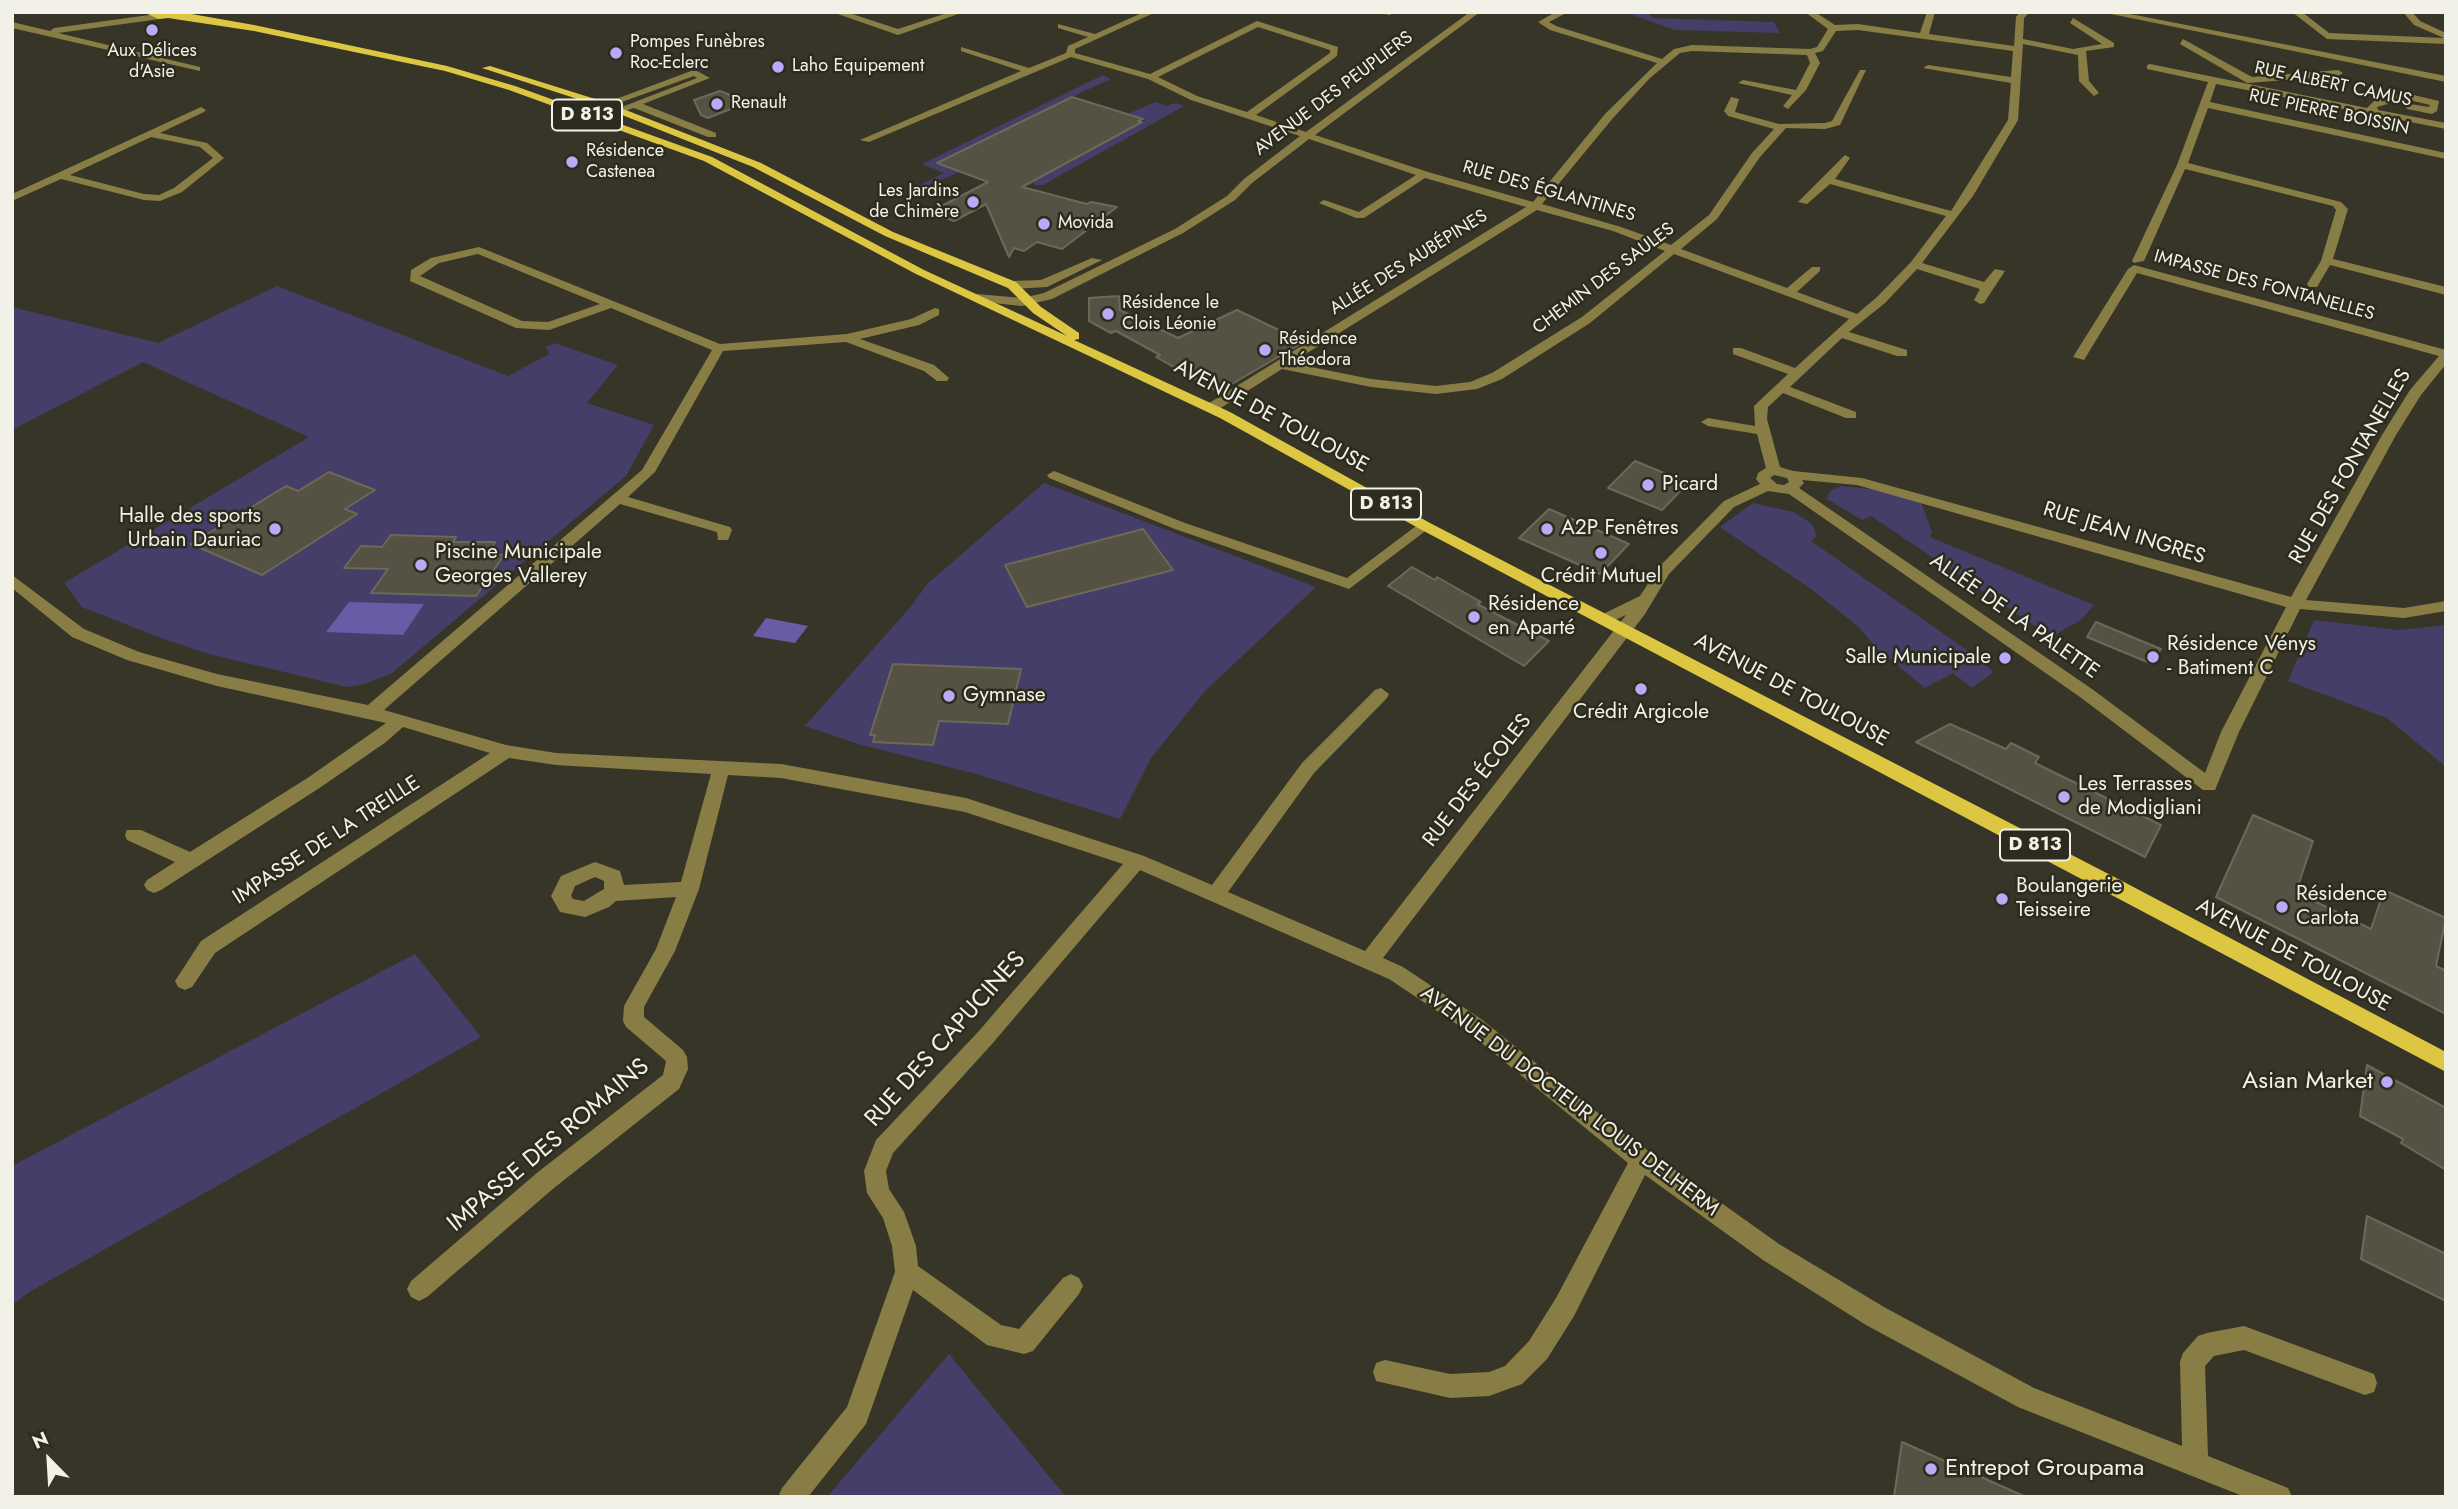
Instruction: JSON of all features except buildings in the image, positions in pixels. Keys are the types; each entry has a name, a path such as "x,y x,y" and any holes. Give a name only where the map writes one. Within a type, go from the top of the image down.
{"main road":[{"name":"D 813","path":"146,12 166,16 182,12"},
{"path":"220,12 396,46"},
{"name":"AVENUE DE TOULOUSE","path":"166,16 254,28 405,59 489,80 708,159 920,272 977,298 1008,307 1211,408 1425,526 2446,1063"},
{"path":"420,51 466,62"},
{"name":"AVENUE DE TOULOUSE","path":"478,65 601,107 618,110 757,164 889,234 1023,291 1059,326 1114,362"},
{"path":"568,108 601,107"},
{"path":"601,107 595,115 601,120"}],"street":[{"path":"108,24 123,12"},
{"path":"108,24 146,12"},
{"path":"836,12 898,32 960,12"},
{"path":"865,140 1070,54 1071,48 1152,12"},
{"path":"1379,12 1390,12"},
{"name":"AVENUE DES PEUPLIERS","path":"1008,307 1023,291 1069,288 1179,231 1231,198 1248,181 1308,135 1476,12"},
{"path":"1564,12 1542,22 1552,28 1661,62 1677,51 1692,48 1810,52 1820,49 1833,29"},
{"path":"1809,12 1833,29 1883,29 2077,50 2111,45 2073,22"},
{"path":"1921,50 1931,12"},
{"path":"1791,482 1774,470 1763,432 1761,406 1840,332 1881,300 1955,215 2013,120 2020,17 2026,12"},
{"path":"2105,12 2446,79"},
{"path":"2296,12 2327,36 2446,38"},
{"path":"2407,12 2417,23 2446,38"},
{"path":"12,37 166,16"},
{"path":"1151,77 1257,24 1335,50 1334,54 1248,116"},
{"path":"12,25 197,69"},
{"path":"1061,26 1096,37"},
{"path":"2182,42 2246,82 2338,73"},
{"path":"964,49 1027,70"},
{"path":"2077,50 2082,53 2084,80 2094,93"},
{"path":"1788,106 1815,63 1810,52"},
{"name":"RUE DES ÉGLANTINES","path":"1070,54 1151,77 1175,86 1195,98 1424,174 1675,249 1857,318"},
{"name":"ALLÉE DES AUBÉPINES","path":"1211,408 1283,365 1466,246 1535,206 1609,116 1661,62"},
{"name":"RUE ALBERT CAMUS","path":"2150,67 2376,106 2446,126"},
{"path":"1928,68 2017,81"},
{"path":"1734,99 1729,111 1731,114 1780,127 1836,123 1863,72"},
{"path":"601,107 694,73 705,78 618,110"},
{"path":"2137,261 2182,165 2213,80"},
{"path":"1744,83 1798,93"},
{"path":"634,104 712,135 701,140"},
{"name":"RUE PIERRE BOISSIN","path":"2204,104 2446,156"},
{"path":"12,198 201,110"},
{"name":"CHEMIN DES SAULES","path":"1283,365 1403,387 1436,390 1472,386 1506,370 1586,320 1713,217 1780,127"},
{"path":"60,176 144,198 160,198 178,190 219,158 203,145 152,134"},
{"path":"1803,202 1828,180 1845,158"},
{"path":"2182,165 2337,204 2342,209 2327,261 2313,284"},
{"path":"1324,203 1360,216 1424,174"},
{"path":"1828,180 1955,215"},
{"path":"611,304 549,326 520,325 414,278 415,272 424,264 453,254 479,250 719,348 847,338 915,322 935,313"},
{"path":"2327,261 2446,291"},
{"path":"1915,264 1987,287"},
{"path":"1789,292 1816,269"},
{"name":"IMPASSE DES FONTANELLES","path":"2079,357 2134,269 2445,357"},
{"path":"1980,300 1999,271"},
{"path":"1840,332 1902,353"},
{"path":"847,338 929,368 942,377"},
{"path":"371,712 648,472 719,348"},
{"path":"1737,351 1795,372"},
{"name":"RUE DES FONTANELLES","path":"2209,785 2260,668 2389,435 2445,357"},
{"path":"1779,387 1852,415"},
{"path":"1708,422 1763,432"},
{"path":"1768,485 1763,475 1774,470"},
{"path":"1054,475 1155,515 1349,584 1425,526"},
{"name":"RUE JEAN INGRES","path":"1791,482 1857,481 1975,512 2231,588 2297,604 2404,613 2446,606"},
{"path":"1605,620 1647,597 1663,572 1729,505 1768,485 1791,482"},
{"name":"ALLÉE DE LA PALETTE","path":"1791,482 2086,693 2209,785"},
{"path":"620,499 724,530 723,537"},
{"name":"AVENUE DU DOCTEUR LOUIS DELHERM","path":"12,580 78,633 133,656 217,680 371,712 506,751 556,759 781,771 967,805 1137,861 1396,974 1474,1025 1642,1159 1813,1280 1956,1362 2027,1398 2279,1497"},
{"name":"RUE DES ÉCOLES","path":"1369,961 1647,597"},
{"path":"1215,896 1308,768 1381,694"},
{"path":"154,885 406,724"},
{"name":"IMPASSE DE LA TREILLE","path":"185,981 208,947 506,751"},
{"name":"IMPASSE DES ROMAINS","path":"419,1289 547,1180 671,1082 677,1069 676,1057 633,1021 634,1006 665,951 690,889 721,769"},
{"path":"134,835 191,861"},
{"name":"RUE DES CAPUCINES","path":"791,1497 857,1415 907,1272 904,1246 892,1212 878,1193 875,1171 884,1147 985,1038 1137,861"},
{"path":"611,894 690,889"},
{"path":"1385,1373 1450,1386 1489,1384 1513,1375 1538,1350 1565,1307 1642,1159"},
{"path":"907,1272 996,1336 1024,1342 1071,1286"},
{"path":"2194,1464 2192,1362 2207,1345 2244,1338 2365,1383"}],"shaded area":[{"path":"1624,12 1648,12 1653,18 1774,22 1780,33 1675,30"},
{"path":"1103,75 1111,79 1065,100 1068,117 1045,110 938,163 960,172 912,192 909,190 944,173 922,164"},
{"path":"1156,102 1167,106 1175,103 1184,106 1043,185 1034,185 1033,175 1044,176 1091,151 1065,141 1086,132 1110,140 1146,120 1127,114"},
{"path":"277,286 508,376 549,354 546,347 555,343 618,365 587,403 654,425 626,476 392,673 366,684 347,687 209,654 158,637 82,607 64,583 309,437 143,362 12,430 12,307 158,343"},
{"path":"1044,483 1316,587 1205,691 1151,758 1120,819 980,775 858,744 805,726 912,605 928,583"},
{"path":"1841,486 1878,490 1921,502 1932,532 1930,537 2094,605 2081,620 2051,637 1871,516 1862,520 1827,499 1829,492"},
{"path":"1753,503 1794,512 1812,524 1817,536 1811,541 1967,650 1994,672 1972,688 1953,673 1925,688 1877,649 1859,627 1811,589 1720,527"},
{"path":"349,602 424,604 403,635 326,632"},
{"path":"766,618 808,626 795,643 753,636"},
{"path":"2314,620 2399,630 2446,625 2446,767 2387,718 2288,681"},
{"path":"415,954 481,1037 31,1291 12,1305 12,1166"},
{"path":"949,1354 1066,1497 827,1497"}],"place":[{"name":"Aux Délices d'Asie","path":"152,30"},
{"name":"Pompes Funèbres Roc-Eclerc","path":"616,53"},
{"name":"Laho Equipement","path":"778,67"},
{"name":"Renault","path":"717,104"},
{"name":"Résidence Castenea","path":"572,162"},
{"name":"Les Jardins de Chimère","path":"973,202"},
{"name":"Movida","path":"1044,224"},
{"name":"Résidence le Clois Léonie","path":"1108,314"},
{"name":"Résidence Théodora","path":"1265,350"},
{"name":"Picard","path":"1648,485"},
{"name":"Halle des sports Urbain Dauriac","path":"275,529"},
{"name":"A2P Fenêtres","path":"1547,529"},
{"name":"Crédit Mutuel","path":"1601,553"},
{"name":"Piscine Municipale Georges Vallerey","path":"421,565"},
{"name":"Résidence en Aparté","path":"1474,617"},
{"name":"Résidence Vénys - Batiment C","path":"2153,657"},
{"name":"Salle Municipale","path":"2005,658"},
{"name":"Crédit Argicole","path":"1641,689"},
{"name":"Gymnase","path":"949,696"},
{"name":"Les Terrasses de Modigliani","path":"2064,797"},
{"name":"Boulangerie Teisseire","path":"2002,899"},
{"name":"Résidence Carlota","path":"2282,907"},
{"name":"Asian Market","path":"2387,1082"},
{"name":"Entrepot Groupama","path":"1931,1469"}]}
